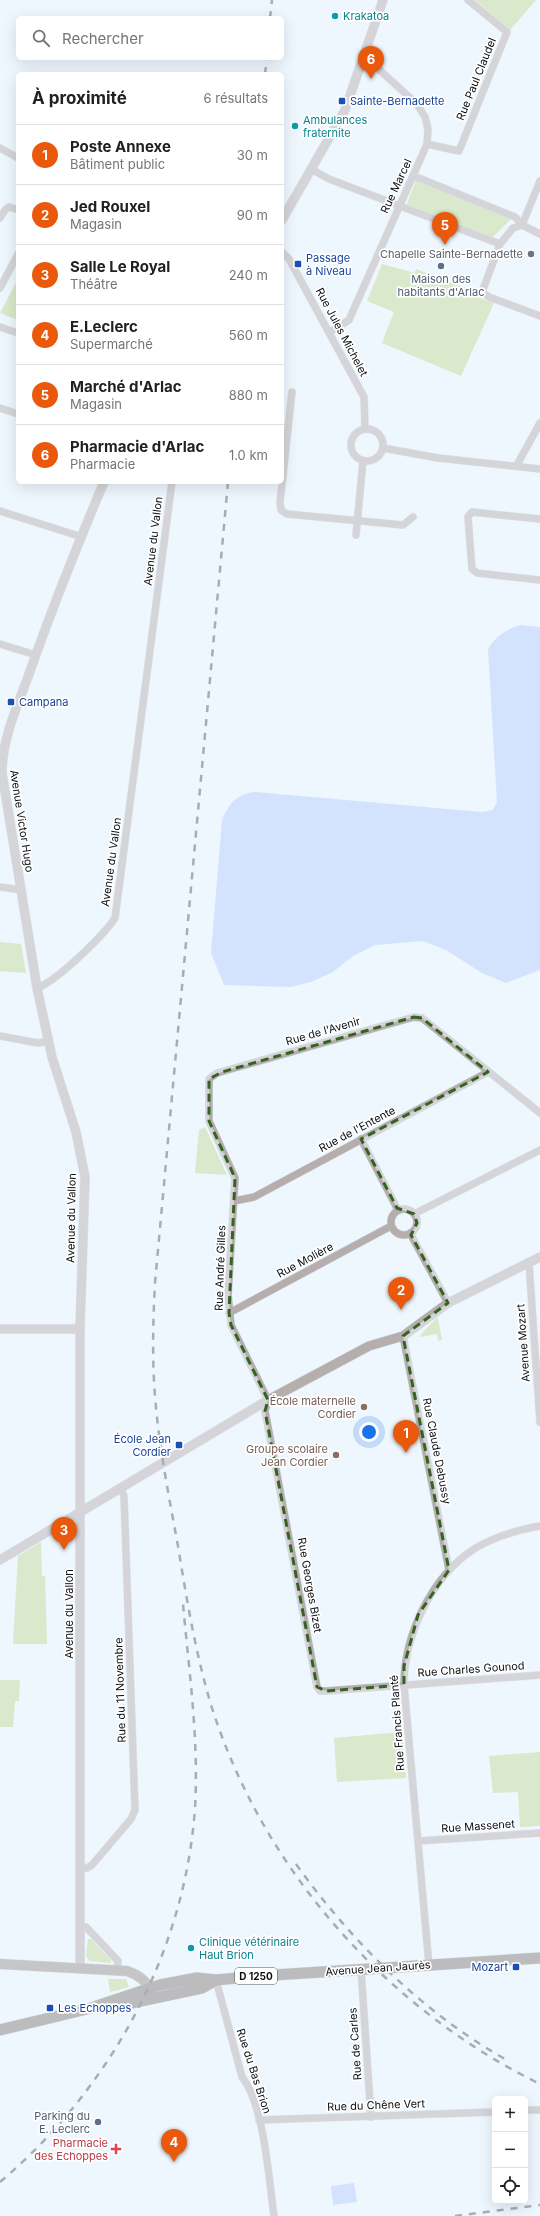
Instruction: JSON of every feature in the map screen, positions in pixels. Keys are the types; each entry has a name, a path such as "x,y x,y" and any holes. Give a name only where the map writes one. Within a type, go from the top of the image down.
{"main road":[{"name":"Avenue Jean Jaurès","path":"0,2030 91,2008 106,2001 151,1993 202,1988 216,1980 540,1958"},
{"path":"0,1964 117,1970 137,1974 151,1993"}],"street":[{"path":"284,216 345,110 383,0"},
{"name":"Rue Paul Claudel","path":"427,144 459,151 507,32 468,0"},
{"name":"Rue Marcel","path":"330,332 349,320 427,144 428,130 425,117 417,104 374,65 362,61"},
{"path":"0,148 16,157"},
{"path":"311,169 329,179 500,244"},
{"path":"414,176 515,217 522,225 540,234"},
{"path":"540,181 522,225 513,228 500,244 482,292 490,297 540,316"},
{"path":"0,218 9,207 16,209"},
{"name":"Rue Jules Michelet","path":"284,254 289,259 330,332 364,397 365,429"},
{"path":"0,288 16,259"},
{"path":"0,327 16,332"},
{"path":"284,465 292,392"},
{"path":"0,408 16,413"},
{"path":"517,466 540,423"},
{"path":"365,429 373,430 379,434 383,440 383,448 382,453 374,460 363,461 355,457 350,444 354,436 365,429"},
{"path":"383,448 438,458 540,469"},
{"path":"356,535 363,461"},
{"name":"Avenue Victor Hugo","path":"37,988 1,759 10,726 36,655 103,484"},
{"name":"Avenue du Vallon","path":"80,1968 80,1329 85,1177 76,1132 49,1041 37,988 51,981 107,930 115,918 172,484"},
{"path":"282,484 280,502 281,510 287,514 403,525 413,517"},
{"path":"0,511 82,537"},
{"path":"540,519 472,512 468,517 472,569 477,573 540,580"},
{"path":"0,644 36,655"},
{"path":"0,887 21,890"},
{"name":"Rue de l'Avenir","path":"234,1201 235,1178 209,1121 209,1079 217,1073 414,1017 422,1018 540,1113"},
{"path":"0,1036 38,1042 49,1041"},
{"name":"Rue de l'Entente","path":"234,1201 254,1197 488,1072"},
{"path":"361,1139 398,1210"},
{"path":"414,1214 540,1150"},
{"name":"Rue André Gilles","path":"234,1201 228,1295 231,1326 268,1400"},
{"path":"407,1209 414,1214 417,1222 410,1233 406,1235 397,1233 392,1226 391,1219 398,1210 407,1209"},
{"name":"Rue Molière","path":"229,1313 392,1226"},
{"path":"410,1233 448,1303"},
{"path":"0,1560 268,1400 369,1346 403,1336 448,1303 540,1257"},
{"name":"Avenue Mozart","path":"529,1263 540,1422"},
{"path":"0,1329 80,1329"},
{"name":"Rue Claude Debussy","path":"403,1336 449,1570"},
{"name":"Rue Georges Bizet","path":"268,1400 265,1411 317,1687 326,1692 404,1685"},
{"name":"Rue du 11 Novembre","path":"81,1868 87,1868 92,1865 131,1819 135,1810 124,1496 120,1488"},
{"name":"Rue Francis Planté","path":"429,1965 404,1685 405,1660 418,1615 449,1570 474,1549 486,1543 520,1529 540,1526"},
{"path":"540,1668 540,1676"},
{"name":"Rue Charles Gounod","path":"404,1685 540,1676"},
{"name":"Rue Massenet","path":"418,1841 540,1833"},
{"path":"80,1926 86,1927 114,1955 118,1961 117,1970"},
{"name":"Rue de Carles","path":"361,1969 370,2117"},
{"name":"Rue du Bas Brion","path":"216,1980 242,2077 249,2086 258,2120 274,2216"},
{"path":"528,2110 540,2110"},
{"name":"Rue du Chêne Vert","path":"258,2120 492,2112"}],"highlighted area":[{"path":"414,1017 422,1018 488,1072 361,1139 397,1208 414,1214 417,1223 411,1235 448,1303 403,1336 449,1570 418,1615 404,1666 404,1685 326,1691 317,1687 265,1411 268,1400 231,1325 229,1313 235,1178 209,1121 209,1079 222,1072"}],"green space":[{"path":"475,0 536,0 510,30"},
{"path":"416,180 511,219 491,239 406,206"},
{"path":"382,264 415,273 416,269 474,291 472,295 494,303 461,376 382,343 394,312 367,301"},
{"path":"16,283 16,319 0,313"},
{"path":"0,942 21,944 26,973 0,971"},
{"path":"205,1127 227,1175 195,1173 199,1130"},
{"path":"436,1318 438,1318 442,1340 438,1341 437,1334 419,1337"},
{"path":"41,1542 42,1576 45,1576 47,1644 13,1644 18,1556"},
{"path":"0,1680 20,1680 19,1701 15,1701 13,1727 0,1727"},
{"path":"402,1732 406,1778 337,1782 334,1738"},
{"path":"540,1752 540,1826 520,1827 518,1792 493,1793 489,1756"},
{"path":"88,1939 91,1939 111,1960 111,1963 90,1961 86,1956"},
{"path":"108,1979 126,1979 129,1987 110,1992"}],"water":[{"path":"520,625 540,627 540,970 506,983 482,973 446,950 423,941 375,945 353,956 333,972 311,982 291,987 224,985 211,953 222,820 231,804 244,794 256,792 482,812 493,810 497,802 488,649 494,640 501,634"},
{"path":"354,2183 357,2202 333,2205 331,2186"}],"railway":[{"path":"270,16 272,0"},
{"path":"265,72 267,60"},
{"path":"228,484 155,1283 154,1311 154,1382 159,1434 192,1628 212,1708 235,1768 264,1825 298,1879 338,1929 383,1975 432,2017 484,2053 540,2084"},
{"path":"0,2182 40,2145 75,2105 107,2061 135,2014 158,1966 176,1915 188,1862 195,1808 196,1782 195,1731 183,1604"},
{"path":"296,1864 317,1893 340,1920 390,1973 445,2020 505,2059"},
{"path":"455,2216 540,2205"}],"place":[{"name":"Krakatoa","path":"335,16"},
{"name":"Pharmacie d'Arlac","path":"371,79"},
{"name":"Sainte-Bernadette","path":"342,101"},
{"name":"Ambulances fraternite","path":"295,126"},
{"name":"Marché d'Arlac","path":"445,245"},
{"name":"Chapelle Sainte-Bernadette","path":"531,254"},
{"name":"Passage à Niveau","path":"298,264"},
{"name":"Maison des habitants d'Arlac","path":"441,266"},
{"name":"Campana","path":"11,702"},
{"name":"Jed Rouxel","path":"401,1310"},
{"name":"École maternelle Cordier","path":"364,1407"},
{"name":"École Jean Cordier","path":"179,1445"},
{"name":"Poste Annexe","path":"406,1453"},
{"name":"Groupe scolaire Jean Cordier","path":"336,1455"},
{"name":"Salle Le Royal","path":"64,1550"},
{"name":"Clinique vétérinaire Haut Brion","path":"191,1948"},
{"name":"Mozart","path":"516,1967"},
{"name":"Les Echoppes","path":"50,2008"},
{"name":"Parking du E. Leclerc","path":"98,2122"},
{"name":"Pharmacie des Echoppes","path":"116,2149"},
{"name":"E.Leclerc","path":"174,2162"}]}
